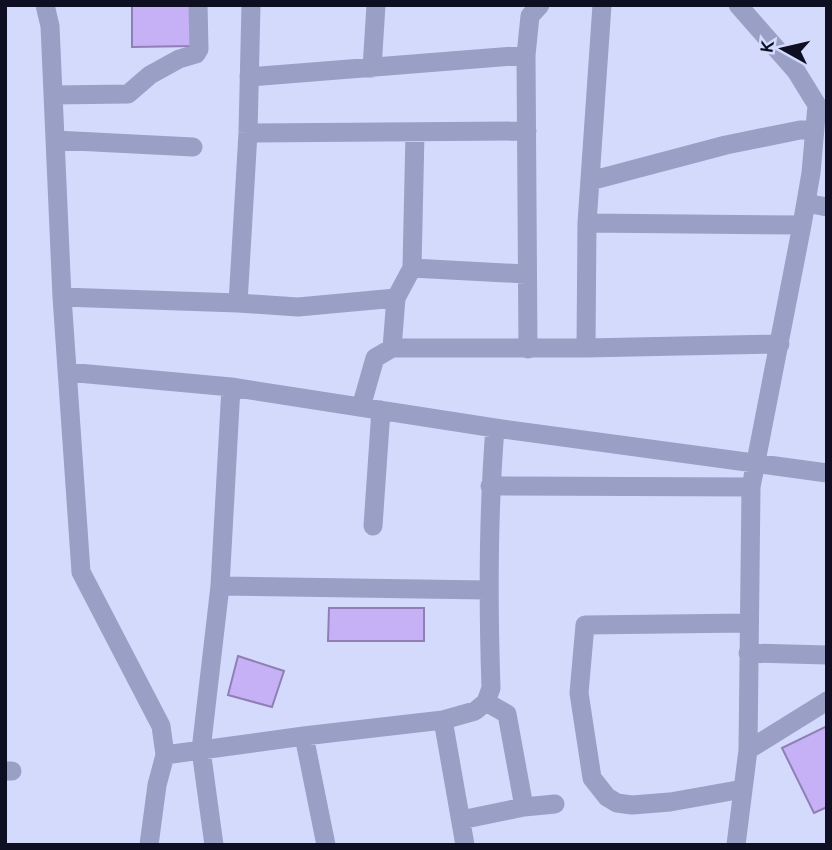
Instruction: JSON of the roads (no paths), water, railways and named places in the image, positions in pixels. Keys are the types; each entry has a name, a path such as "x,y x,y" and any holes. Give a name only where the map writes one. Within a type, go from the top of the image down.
{"street":[{"path":"45,5 50,26 61,296 81,572 161,726 165,755 157,785 149,845"},
{"path":"53,95 128,94 149,75 179,59 196,54 199,49 198,5"},
{"path":"238,303 248,133 251,5"},
{"path":"372,68 376,5"},
{"path":"528,349 526,55 530,16 540,5"},
{"path":"586,348 587,223 602,5"},
{"path":"736,845 748,750 751,487 780,344 806,203 815,130 822,103 738,5"},
{"path":"249,77 526,55"},
{"path":"590,181 726,145 800,130 815,130"},
{"path":"248,133 527,131"},
{"path":"392,348 396,298 412,268 415,132"},
{"path":"55,140 194,147"},
{"path":"806,203 827,207"},
{"path":"587,223 802,225"},
{"path":"412,268 526,274"},
{"path":"61,296 298,307 396,298"},
{"path":"373,526 371,409 365,386 375,358 392,348 528,349 780,344"},
{"path":"67,372 231,387 495,428 827,473"},
{"path":"214,845 201,750 220,586 231,387"},
{"path":"165,755 443,720 475,711 486,702 491,688 488,590 490,486 495,428"},
{"path":"490,486 751,487"},
{"path":"220,586 488,590"},
{"path":"743,789 670,802 632,805 618,803 607,797 592,778 579,693 585,625 748,624"},
{"path":"748,653 827,655"},
{"path":"748,750 827,701"},
{"path":"486,702 507,713 524,807"},
{"path":"443,720 465,845"},
{"path":"304,736 326,845"},
{"path":"461,820 524,807 555,804"}]}
